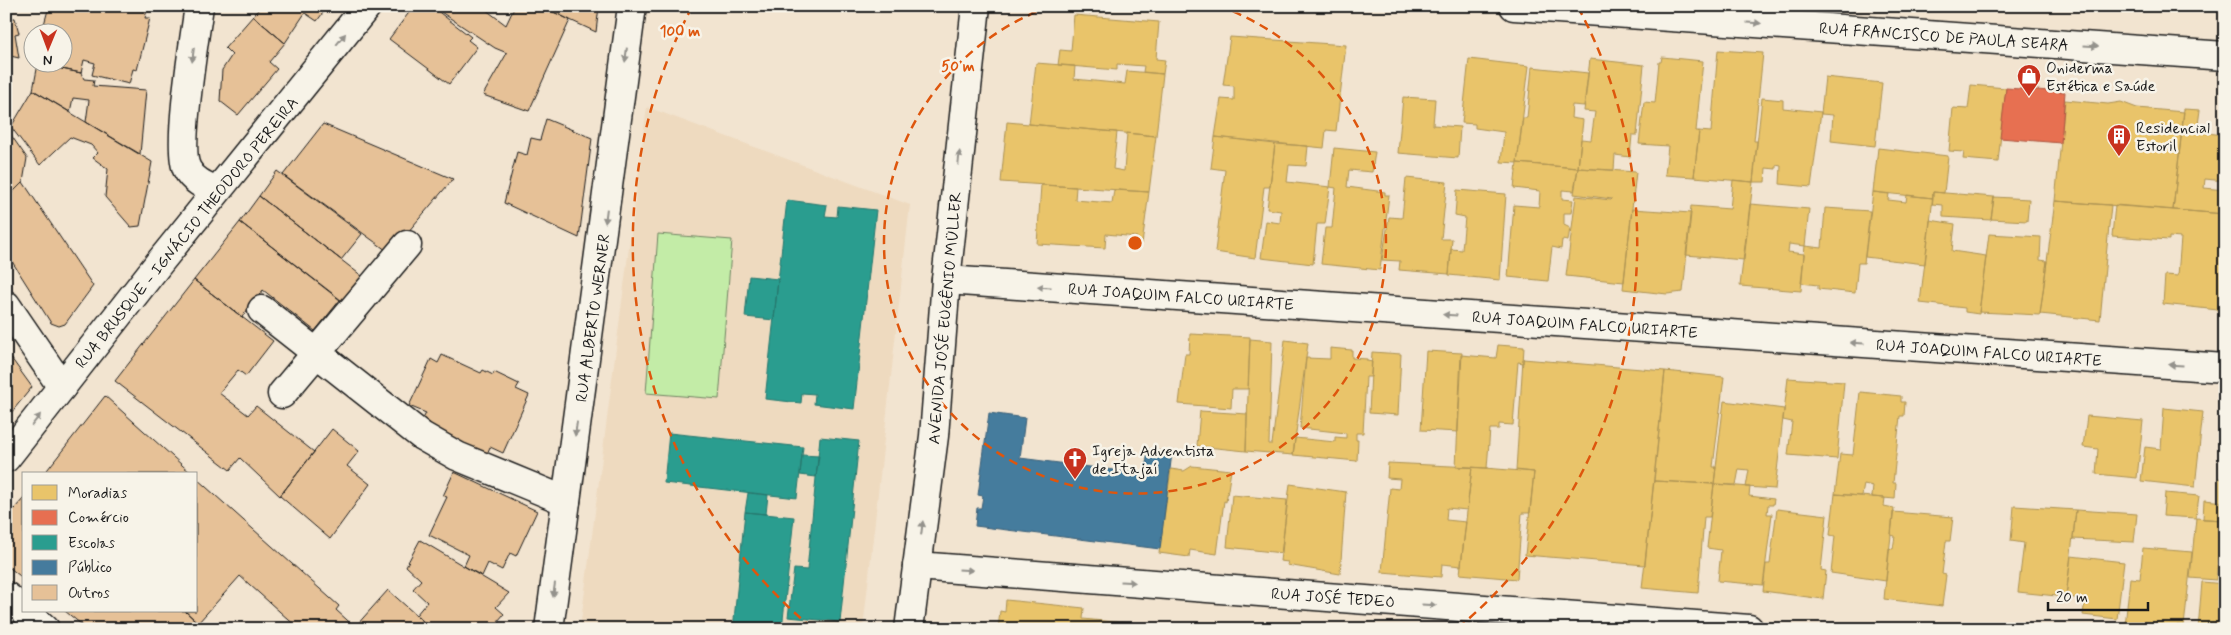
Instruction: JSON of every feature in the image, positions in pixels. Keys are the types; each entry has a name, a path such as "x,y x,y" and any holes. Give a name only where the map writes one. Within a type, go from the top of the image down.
{"street":[{"path":"199,6 183,131 182,154 187,169 200,183 218,191"},
{"name":"RUA BRUSQUE - IGNÁCIO THEODORO PEREIRA","path":"6,458 367,6"},
{"name":"RUA ALBERTO WERNER","path":"549,629 632,6"},
{"name":"AVENIDA JOSÉ EUGÊNIO MÜLLER","path":"909,629 934,436 946,280 976,6"},
{"name":"RUA FRANCISCO DE PAULA SEARA","path":"1514,6 2225,56"},
{"path":"282,394 407,244"},
{"name":"RUA JOAQUIM FALCO URIARTE","path":"946,280 2225,368"},
{"path":"6,305 62,386"},
{"path":"262,310 408,426 442,448 566,500"},
{"name":"RUA JOSÉ TEDEO","path":"917,566 1749,629"},
{"path":"6,596 22,609"},
{"path":"25,612 45,629"}],"shaded area":[{"path":"647,107 910,205 863,629 580,629"}],"green space":[{"path":"658,234 732,240 719,399 646,393"}],"building: Moradias":[{"path":"1074,15 1159,22 1156,59 1165,60 1163,74 1143,72 1144,66 1117,64 1117,70 1058,65 1060,50 1071,51"},
{"path":"1230,37 1346,45 1336,131 1326,130 1324,148 1215,137 1221,99 1234,100 1234,86 1223,85"},
{"path":"1718,50 1763,53 1754,141 1757,141 1753,182 1694,177 1699,131 1711,132"},
{"path":"1662,57 1703,61 1696,131 1699,131 1694,177 1665,175 1668,146 1639,144 1644,102 1655,103 1659,62 1661,62"},
{"path":"1469,59 1529,66 1517,163 1501,162 1504,132 1475,128 1475,124 1462,123"},
{"path":"1590,59 1644,65 1637,135 1632,135 1630,157 1615,155 1614,170 1578,168 1581,139 1591,140 1595,112 1584,111"},
{"path":"1036,63 1075,66 1074,79 1125,84 1127,71 1163,74 1156,136 1029,124"},
{"path":"1532,67 1588,73 1584,106 1572,105 1571,118 1583,120 1578,168 1517,163 1523,118 1527,118"},
{"path":"1825,77 1882,83 1875,146 1831,141 1833,115 1821,114"},
{"path":"1971,85 2006,88 1998,162 1963,159 1964,152 1949,151 1953,108 1968,109"},
{"path":"1403,97 1435,99 1433,125 1460,127 1458,158 1398,153"},
{"path":"1762,98 1783,100 1783,108 1821,112 1811,187 1780,184 1781,166 1776,165 1776,169 1766,168 1765,182 1753,182"},
{"name":"Residencial Estoril","path":"2065,100 2108,104 2121,102 2137,108 2184,112 2173,210 2055,201"},
{"path":"2184,109 2200,110 2197,132 2225,135 2225,181 2205,179 2204,188 2225,190 2225,214 2173,210"},
{"path":"1007,122 1117,132 1113,169 1124,171 1127,133 1156,136 1149,192 1001,182"},
{"path":"1215,137 1275,144 1270,187 1264,187 1255,258 1215,252 1225,170 1211,168"},
{"path":"1275,144 1308,146 1306,166 1289,165 1287,182 1330,187 1325,224 1317,224 1313,264 1261,258 1266,221 1280,223 1281,211 1267,209"},
{"path":"1334,148 1375,152 1372,172 1349,170 1347,187 1385,192 1385,195 1389,195 1380,270 1321,264 1325,228 1332,228 1336,188 1330,187"},
{"path":"1878,148 1948,156 1944,193 1933,192 1933,198 1873,192"},
{"path":"1517,163 1578,168 1574,191 1562,190 1562,199 1573,200 1571,213 1564,213 1564,225 1570,228 1568,241 1562,240 1561,249 1552,247 1548,281 1508,277 1514,205 1539,207 1540,191 1514,188"},
{"path":"1578,168 1636,172 1624,282 1566,276 1576,196 1612,199 1574,194"},
{"path":"1406,178 1447,182 1441,239 1452,239 1449,274 1399,270 1400,261 1382,260 1389,217 1402,218"},
{"path":"1733,180 1753,182 1744,260 1686,255 1691,206 1730,209"},
{"path":"1041,185 1076,187 1075,200 1112,203 1114,190 1149,192 1142,244 1136,244 1137,237 1106,234 1105,248 1037,244"},
{"path":"1457,190 1506,194 1500,280 1449,275 1451,249 1462,250 1465,217 1455,215"},
{"path":"1873,192 1889,194 1888,200 1906,202 1907,195 1933,198 1925,264 1865,257"},
{"path":"1933,192 1994,197 1991,220 1943,217 1943,205 1932,204"},
{"path":"1994,197 2029,199 2027,221 1991,219"},
{"path":"2055,201 2111,205 2100,320 2040,314"},
{"path":"1750,204 1809,209 1805,246 1789,244 1788,252 1804,254 1801,291 1740,286"},
{"path":"2115,205 2225,214 2225,239 2218,310 2163,304 2165,275 2178,276 2181,238 2169,237 2169,240 2112,236"},
{"path":"1825,208 1870,211 1864,263 1858,263 1855,293 1818,289 1818,285 1801,283 1805,246 1822,248"},
{"path":"1632,209 1691,213 1683,292 1667,294 1623,289"},
{"path":"1930,220 1955,224 1952,251 1986,256 1979,314 1965,312 1965,308 1920,303"},
{"path":"1989,234 2041,237 2040,260 2047,261 2040,315 1979,312"},
{"path":"1190,334 1250,337 1248,389 1232,389 1231,408 1179,404 1185,354 1189,354"},
{"path":"1250,339 1272,341 1269,444 1272,444 1285,340 1308,343 1293,455 1246,451"},
{"path":"1498,345 1524,347 1523,363 1518,362 1513,425 1499,424 1499,429 1490,429 1487,468 1456,467 1461,355 1496,358"},
{"path":"1330,348 1352,350 1352,358 1367,359 1367,361 1372,362 1371,377 1366,377 1363,433 1356,433 1356,440 1358,440 1357,461 1293,455 1295,438 1335,442 1335,437 1346,438 1346,433 1300,428 1306,358 1330,359"},
{"path":"1426,351 1462,353 1458,432 1421,430"},
{"path":"1372,352 1401,354 1398,415 1369,413"},
{"path":"1523,359 1665,371 1645,565 1525,555 1534,472 1516,470"},
{"path":"1665,371 1724,377 1713,467 1716,467 1714,484 1654,481"},
{"path":"1788,378 1844,382 1837,459 1788,455 1792,422 1783,420"},
{"path":"1860,392 1901,396 1901,402 1905,402 1904,416 1900,416 1893,483 1896,483 1895,499 1872,497 1873,486 1864,484 1862,496 1835,494 1840,454 1853,455"},
{"path":"1724,401 1784,409 1775,489 1746,487 1749,470 1739,469 1736,485 1714,484"},
{"path":"2223,406 2225,406 2225,454 2220,454"},
{"path":"2164,408 2203,412 2195,487 2141,481 2145,447 2161,449"},
{"path":"1200,411 1247,414 1246,451 1197,446"},
{"path":"2087,416 2143,421 2137,478 2096,474 2098,449 2083,447"},
{"path":"1388,463 1472,467 1467,510 1447,508 1446,520 1466,522 1461,566 1442,564 1441,577 1382,572 1390,488 1399,489 1400,479 1387,478"},
{"path":"1192,466 1231,470 1226,502 1224,501 1217,554 1190,550 1189,557 1159,553 1171,469 1184,471"},
{"path":"1472,467 1534,472 1530,513 1522,513 1517,579 1460,574"},
{"path":"2219,478 2225,479 2225,502 2219,502"},
{"path":"1654,481 1714,484 1710,517 1704,517 1698,593 1642,588"},
{"path":"1290,484 1346,492 1340,574 1287,565 1288,562 1280,561"},
{"path":"1714,484 1750,487 1749,496 1774,499 1773,505 1768,505 1767,514 1772,514 1763,585 1718,581 1721,550 1707,548"},
{"path":"2165,493 2199,496 2196,518 2163,516"},
{"path":"1835,494 1885,498 1884,506 1894,508 1886,581 1831,573 1835,536 1830,535"},
{"path":"1232,495 1287,500 1282,553 1227,547"},
{"path":"2204,500 2225,502 2225,520 2203,519"},
{"path":"2014,506 2076,510 2066,597 2018,592 2024,543 2011,541"},
{"path":"1777,509 1827,515 1821,570 1826,571 1823,599 1763,591 1766,564 1770,564"},
{"path":"2076,510 2137,514 2134,542 2073,539"},
{"path":"1893,512 1953,517 1950,541 1946,541 1942,574 1946,575 1942,606 1884,599 1889,548 1893,549 1895,536 1891,535"},
{"path":"2196,518 2222,520 2216,580 2190,578"},
{"path":"2143,548 2192,552 2184,626 2177,625 2177,629 2125,626 2130,578 2140,579"},
{"path":"2071,556 2124,562 2117,619 2083,615 2085,599 2066,597"},
{"path":"2202,582 2225,584 2225,629 2198,629"},
{"path":"1006,600 1084,608 1083,619 1124,623 1123,629 998,629 1000,611 1005,612"}],"building: Comércio":[{"path":"2006,88 2065,92 2061,143 2000,138"}],"building: Escolas":[{"path":"787,200 827,205 825,216 837,217 838,206 876,210 854,409 814,404 815,394 802,393 801,403 765,399"},
{"path":"749,276 778,279 774,320 745,317"},
{"path":"669,433 803,447 797,498 664,483"},
{"path":"820,437 859,441 840,622 788,617 794,569 807,570"},
{"path":"802,455 819,456 816,477 800,475"},
{"path":"748,493 768,495 766,514 745,512"},
{"path":"745,512 794,517 782,629 733,629"}],"building: Público":[{"name":"Igreja Adventista de Itajaí","path":"989,413 1025,418 1020,458 1145,474 1148,449 1172,453 1160,549 975,526 977,508 981,508 983,496 978,495"}],"building: Outros":[{"path":"6,6 12,6 13,9 9,10 11,18 15,18 19,33 15,34 19,58 6,55"},
{"path":"49,6 97,6 103,9 104,6 148,6 145,18 150,18 137,70 133,69 129,84 92,75 95,63 84,60 81,73 72,71 72,22 45,22"},
{"path":"261,6 328,6 317,21 305,13 285,43 253,16"},
{"path":"414,6 431,6 471,37 468,40 477,47 449,84 389,39"},
{"path":"432,6 481,6 506,25 515,6 541,6 570,20 529,111 483,95 507,53 495,48"},
{"path":"541,6 599,6 596,32 570,20"},
{"path":"253,16 285,43 269,62 277,69 238,115 220,101 222,70 232,55 225,48"},
{"path":"72,71 81,73 84,79 94,80 93,86 146,90 140,154 86,122 89,100 73,98 70,112 33,90 36,72"},
{"path":"33,90 152,162 140,226 131,227 105,197 108,169 93,158 98,153 91,145 70,137 40,165 11,127"},
{"path":"546,119 592,138 579,238 504,203 517,152 527,155 531,138 540,140"},
{"path":"323,124 453,179 390,253 283,175"},
{"path":"6,128 27,158 23,182 6,199"},
{"path":"277,171 362,234 341,260 259,196"},
{"path":"23,182 93,286 65,324 59,326 51,323 6,252 6,199"},
{"path":"259,196 367,280 346,304 240,222"},
{"path":"240,222 340,300 315,331 263,290 242,317 194,280"},
{"path":"194,280 273,341 246,376 238,370 219,393 248,415 256,406 314,452 280,496 240,458 230,470 115,381"},
{"path":"6,351 32,387 6,419"},
{"path":"442,355 481,373 483,370 493,375 494,372 519,384 516,389 529,395 503,453 490,447 487,454 421,423 426,413 409,406 431,359 438,363"},
{"path":"105,396 190,472 46,472"},
{"path":"332,429 359,451 347,466 370,484 330,539 280,496"},
{"path":"454,472 537,511 516,556 510,553 502,570 488,563 482,576 464,566 469,555 429,535 447,497 443,496"},
{"path":"198,480 339,606 336,610 357,629 299,629 240,576 198,623 186,612 198,612"},
{"path":"22,500 22,577 6,565 6,518"},
{"path":"420,540 509,593 496,607 504,614 498,621 501,624 497,629 432,629 416,615 427,602 413,589 421,580 406,566"},
{"path":"388,590 432,629 357,629 355,627"},
{"path":"66,612 186,612 202,626 200,629 87,629"}],"place":[{"name":"Oniderma Estética e Saúde","path":"2029,97"},
{"name":"Residencial Estoril","path":"2119,157"},
{"name":"Igreja Adventista de Itajaí","path":"1075,480"}]}
